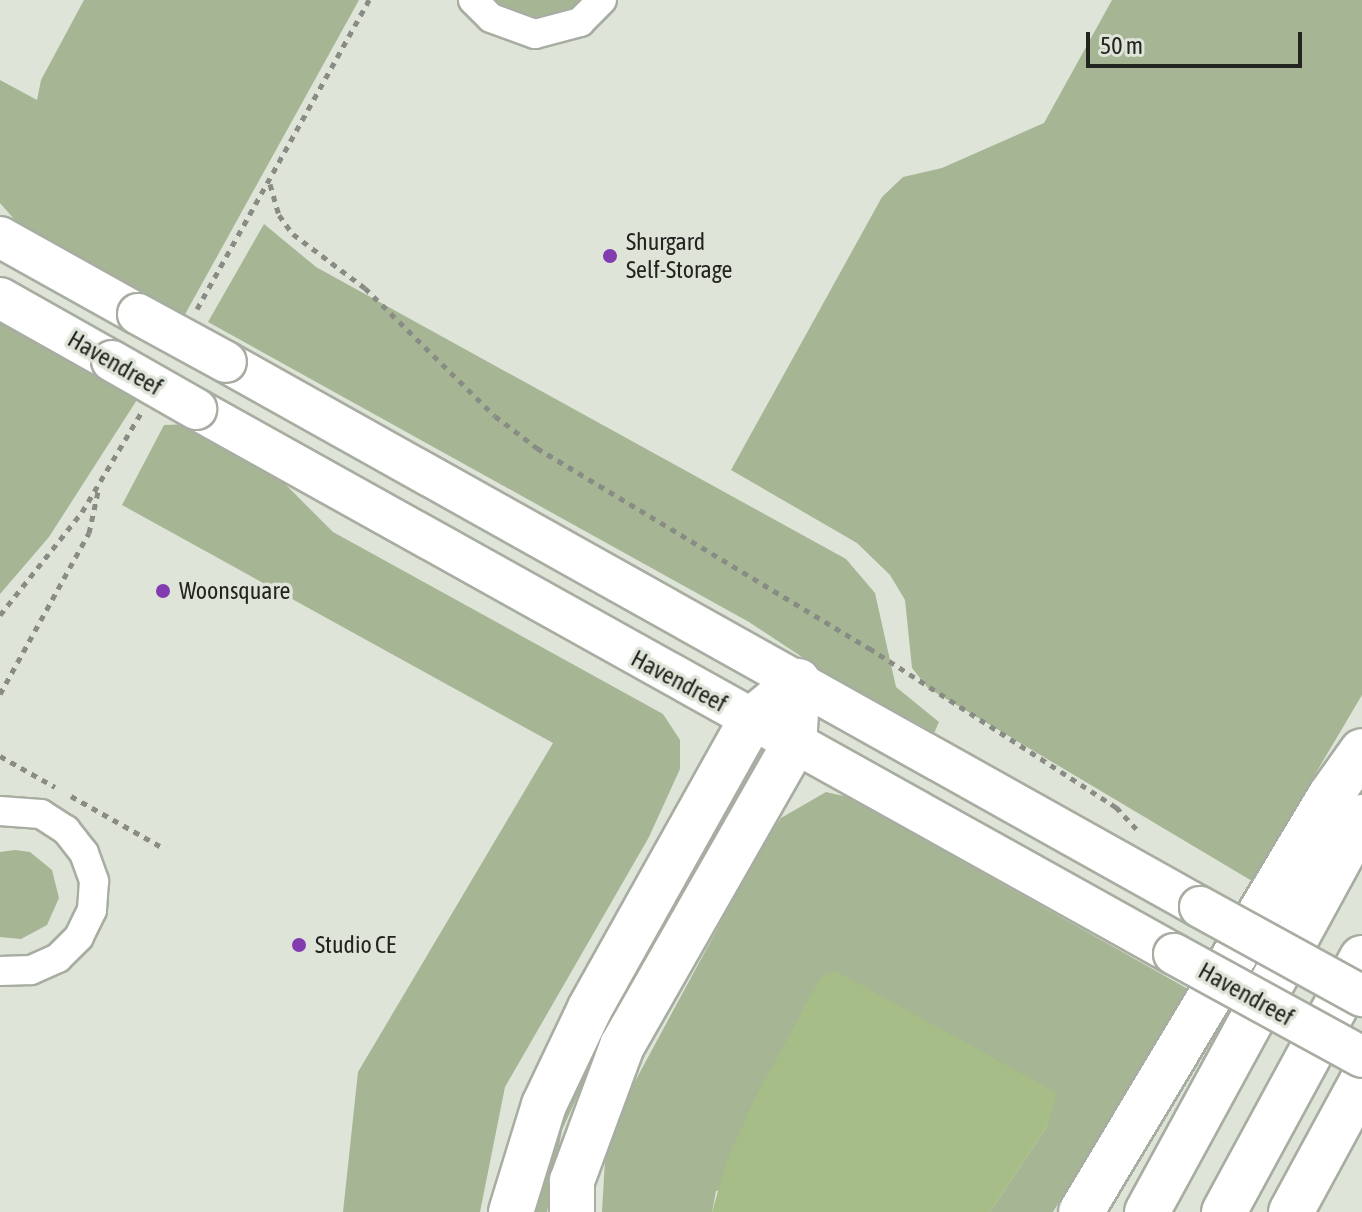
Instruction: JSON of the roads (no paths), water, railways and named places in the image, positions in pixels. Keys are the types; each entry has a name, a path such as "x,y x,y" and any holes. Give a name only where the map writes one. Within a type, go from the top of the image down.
{"highway":[{"path":"511,1212 544,1105 590,1008 751,720 798,681"},
{"path":"572,1212 572,1181 622,1046 794,745 798,681"},
{"path":"1081,1212 1330,796 1362,751"},
{"path":"1147,1212 1362,817"},
{"path":"1224,1212 1362,958"},
{"path":"1291,1212 1362,1081"}],"main road":[{"path":"0,237 1362,996"},
{"name":"Havendreef","path":"0,298 794,745 1362,1057"}],"street":[{"path":"473,0 491,18 535,34 580,22 602,0"},
{"path":"0,811 41,814 66,830 84,853 94,881 92,910 79,937 58,958 31,970 0,971"}],"place":[{"name":"Shurgard Self-Storage","path":"610,256"},
{"name":"Woonsquare","path":"163,591"},
{"name":"Studio CE","path":"299,945"}]}
